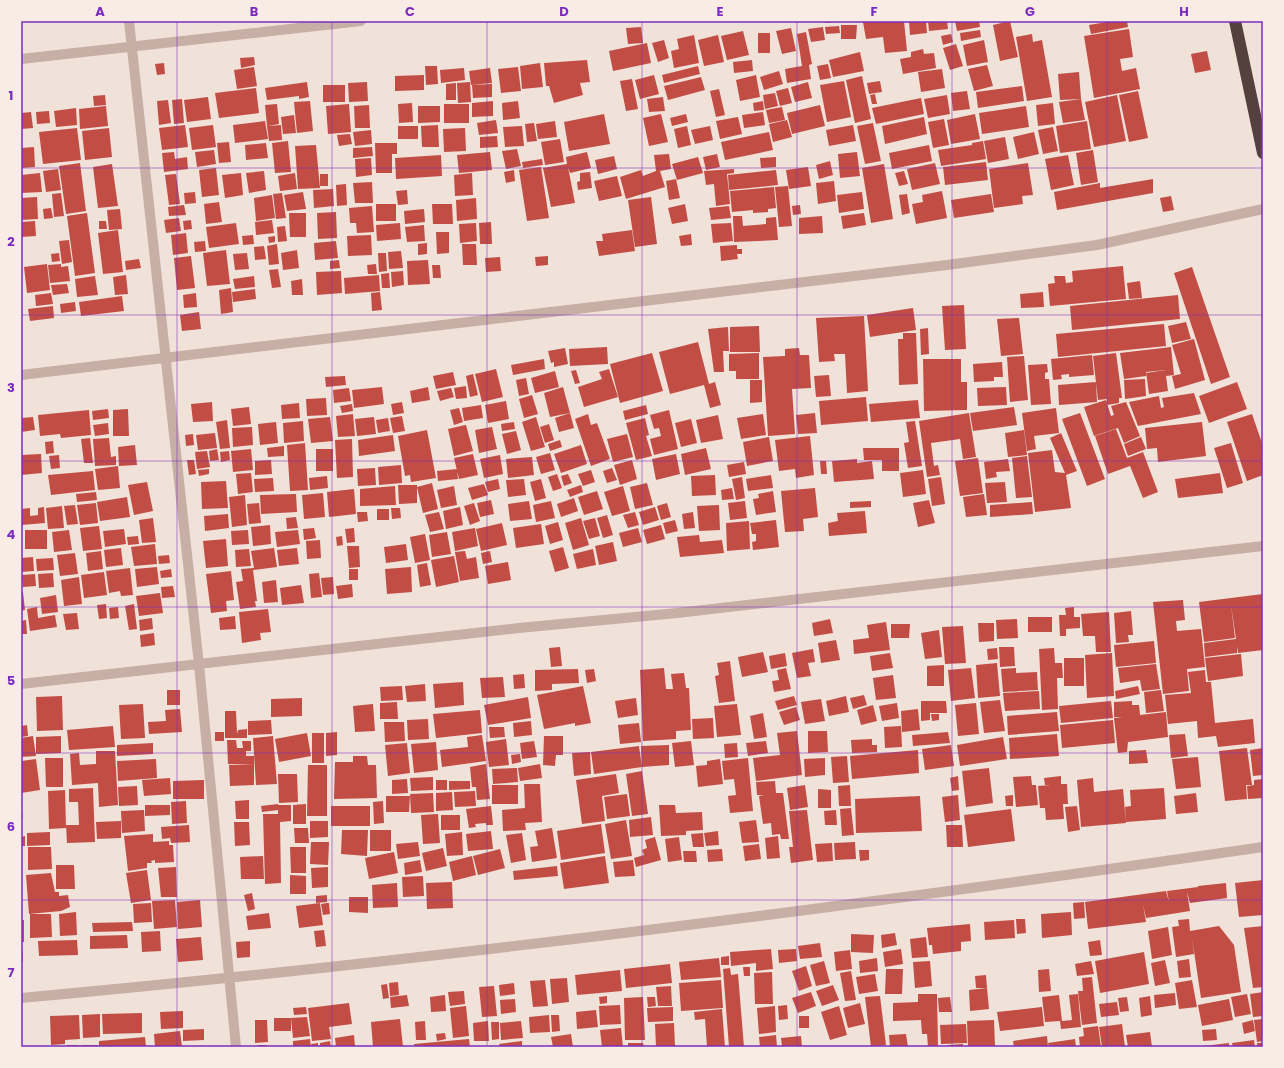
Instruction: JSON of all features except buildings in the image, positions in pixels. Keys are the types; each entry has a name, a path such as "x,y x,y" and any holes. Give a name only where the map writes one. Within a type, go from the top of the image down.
{"highway":[{"path":"1235,21 1263,153"}],"street":[{"path":"129,21 198,665 236,1047"},
{"path":"21,59 361,21"},
{"path":"21,375 947,266 1097,245 1263,209"},
{"path":"21,684 1263,546"},
{"path":"21,998 230,979 587,938 915,896 1263,847"}]}
